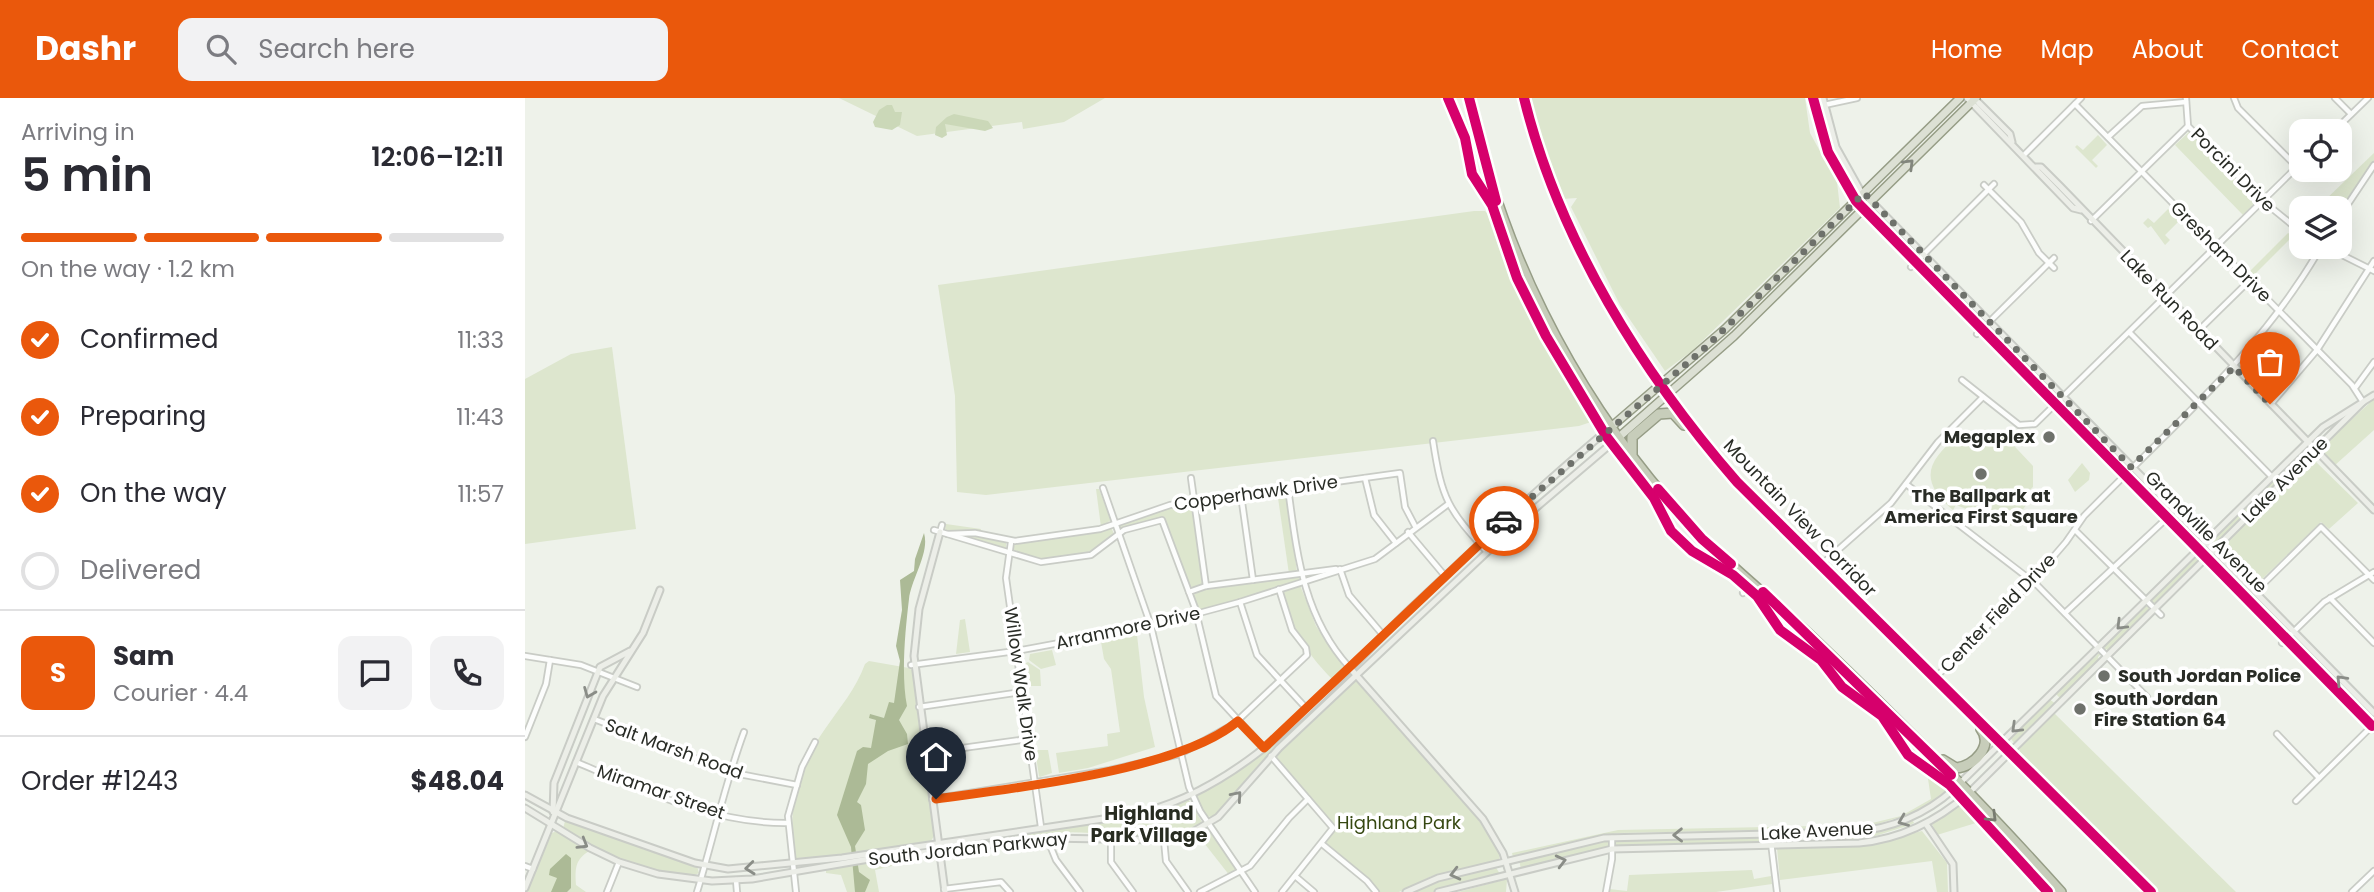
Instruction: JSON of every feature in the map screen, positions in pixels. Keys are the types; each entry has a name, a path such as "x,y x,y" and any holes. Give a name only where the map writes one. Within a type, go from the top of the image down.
{"highway":[{"path":"1469,98 1483,158 1514,249 1566,357 1637,462 1702,539 1753,583 1960,783 2061,892"},
{"name":"Mountain View Corridor","path":"1524,98 1540,151 1573,232 1621,324 1703,443 1737,482 2151,892"},
{"path":"1637,462 1630,448 1632,437 1662,413 1675,415 1703,443"},
{"path":"1901,725 1956,768 1968,765 1986,743 1982,730 1904,648"}],"main road":[{"name":"South Jordan Parkway","path":"1619,437 1734,336 1802,254 1960,98"},
{"name":"South Jordan Parkway","path":"1611,427 1768,295 1871,202 1972,99"}],"street":[{"name":"Grandville Avenue","path":"1813,98 1831,159 1863,209 1979,332 2057,406 2284,641 2373,726"},
{"name":"Grandville Avenue","path":"1823,98 1840,156 1871,202 2374,713"},
{"path":"1815,107 1857,98"},
{"path":"2024,155 2081,98"},
{"path":"2234,98 2238,108 2289,156"},
{"path":"2336,98 2351,114"},
{"path":"2346,119 2368,98"},
{"name":"Lake Run Road","path":"1972,99 2036,167 2037,172 2073,208 2081,210 2374,510"},
{"path":"2108,138 2142,106 2186,100"},
{"name":"Porcini Drive","path":"2186,100 2188,126 2263,201 2289,222"},
{"name":"Gresham Drive","path":"2075,104 2354,388 2363,402"},
{"path":"2091,221 2188,126"},
{"path":"2352,198 2374,165"},
{"path":"1962,380 2025,426 2037,423 2289,175"},
{"path":"1913,264 1987,187 1994,184"},
{"path":"1987,187 2023,225 2054,268"},
{"path":"1979,332 2054,258"},
{"name":"Center Field Drive","path":"1935,678 2032,581 2084,516 2131,467 2234,367 2280,312 2315,259"},
{"path":"2348,259 2371,270"},
{"path":"2270,404 2317,350 2371,270 2374,261"},
{"path":"2199,331 2249,281"},
{"path":"2130,333 2272,477"},
{"path":"2354,388 2374,362"},
{"name":"Lake Avenue","path":"1406,892 1438,878 1612,837 1852,832 1888,826 1931,807 1960,783 2307,442 2336,417 2374,394"},
{"path":"1821,565 1884,510 1938,442 1983,397"},
{"name":"Lake Avenue","path":"1439,892 1612,849 1865,843 1898,835 1926,824 1969,793 2363,402"},
{"name":"South Jordan Parkway","path":"868,857 937,842 1153,810 1221,779 1264,748 1479,544 1611,427"},
{"name":"South Jordan Parkway","path":"525,795 554,812 705,866 739,869 793,862 939,852 1047,838 1164,839 1191,833 1209,824 1271,757 1487,552 1619,437"},
{"path":"1433,441 1439,483 1447,505 1487,552"},
{"name":"Copperhawk Drive","path":"948,534 975,533 1011,542 1097,530 1163,506 1400,473 1405,507 1415,526"},
{"path":"1191,478 1206,586"},
{"path":"1365,478 1374,515 1396,543"},
{"path":"1906,484 2032,581 2147,697"},
{"path":"1103,488 1151,626 1180,754 1192,794 1255,892"},
{"path":"1288,488 1300,573 1323,633 1349,667 1478,812 1506,861 1515,892"},
{"path":"1241,495 1253,580"},
{"name":"Arranmore Drive","path":"913,665 1016,651 1151,626 1240,602 1367,562 1447,505"},
{"path":"2064,613 2167,518"},
{"name":"Copperhawk Drive","path":"939,529 1038,562 1087,556 1102,550 1118,534 1161,519 1189,592"},
{"path":"2255,592 2321,527 2371,574 2374,580"},
{"path":"939,529 919,610 913,665 945,890 1001,882 1010,892"},
{"path":"2075,530 2161,615"},
{"path":"1408,533 1445,576"},
{"name":"Willow Walk Drive","path":"1011,542 1006,578 1041,827"},
{"path":"1340,569 1349,595 1383,635"},
{"name":"Arranmore Drive","path":"1189,592 1206,586 1340,569"},
{"path":"2284,641 2330,598 2371,574"},
{"path":"1743,593 1753,583"},
{"path":"554,812 559,807 594,719 614,677 634,647 661,587"},
{"path":"931,799 1035,783 1180,754 1238,721 1306,656 1307,651 1292,630 1279,589"},
{"path":"1189,592 1197,614 1215,692 1264,748"},
{"path":"2330,598 2374,643"},
{"path":"1240,602 1255,651 1306,708"},
{"path":"525,888 554,812 554,783 598,671 604,663 634,647"},
{"path":"525,656 598,671 637,687"},
{"path":"525,737 545,687 550,660"},
{"path":"919,707 1022,692"},
{"path":"2051,694 2060,702"},
{"name":"Salt Marsh Road","path":"594,719 729,772 797,785"},
{"path":"2296,801 2373,726"},
{"path":"697,892 729,772 744,732"},
{"path":"2277,734 2319,778"},
{"path":"925,753 1029,738"},
{"path":"796,892 788,823 797,785 815,742"},
{"path":"1271,757 1333,828 1282,892"},
{"name":"Miramar Street","path":"576,762 718,815 764,823 788,823"},
{"path":"1200,892 1242,872 1308,799"},
{"name":"South Jordan Parkway","path":"525,808 619,862 650,873 701,880 736,880 795,872 843,860"},
{"path":"1926,824 1953,864 1954,892"},
{"path":"1770,834 1777,892"},
{"path":"1606,892 1612,837"},
{"path":"1047,838 1056,860 1080,892"},
{"path":"1111,838 1111,862 1133,892"},
{"path":"1164,839 1167,864 1188,892"},
{"path":"1322,844 1367,881 1376,892"},
{"path":"607,892 619,862"},
{"path":"525,866 533,869"},
{"path":"2352,892 2374,871"},
{"path":"1295,876 1314,892"},
{"path":"736,880 737,892"}],"green space":[{"path":"839,98 1105,98 1064,122 1023,129 1022,122 917,136"},
{"path":"1528,98 1805,98 1810,133 1837,182 1840,208 1692,351 1665,371 1620,305 1571,207 1577,198 1562,199"},
{"path":"2189,132 2257,201 2243,215 2175,145"},
{"path":"2098,135 2107,145 2092,160 2098,166 2096,168 2075,147 2077,145 2083,150"},
{"path":"2374,153 2374,161 2350,196 2329,196 2344,182 2352,182 2352,174"},
{"path":"2168,209 2179,221 2165,235 2170,240 2165,245 2151,226 2148,228 2143,223 2148,218 2154,223"},
{"path":"1485,211 1493,219 1516,282 1551,353 1591,422 1579,426 986,495 957,492 955,396 938,285"},
{"path":"2289,234 2289,240 2253,276 2249,272"},
{"path":"612,347 636,529 525,544 525,379 571,354"},
{"path":"2374,399 2374,430 2334,466 2320,452 2321,447"},
{"name":"The Ballpark at America First Square","path":"2002,433 2033,466 2033,487 2021,498 2029,501 2011,526 1997,513 1996,517 1984,515 1973,506 1969,510 1956,505 1953,510 1942,499 1931,480 1934,462 1959,435 1964,441 1973,443 1981,437"},
{"path":"2306,446 2310,450 2216,545 2212,541"},
{"path":"2312,458 2358,503 2329,529 2321,522 2255,586 2218,549"},
{"path":"2082,463 2090,473 2089,480 2075,492 2068,480"},
{"path":"1096,489 1099,489 1111,520 1101,527"},
{"path":"1277,491 1286,491 1297,572 1289,574"},
{"path":"1192,505 1205,584 1191,589 1164,519 1157,518 1121,530 1118,525 1167,507"},
{"path":"946,524 981,529 980,532 948,531 945,529"},
{"path":"1111,527 1114,534 1104,543 1066,559 1038,559 1013,551 1015,542"},
{"path":"956,535 978,535 1006,543 1006,548"},
{"path":"2195,555 2198,561 2155,605 2150,600"},
{"path":"1299,576 1299,582 1201,612 1197,610 1192,596 1204,588"},
{"path":"1300,585 1316,626 1343,666 1342,671 1332,679 1301,640 1286,607 1282,593"},
{"path":"2145,604 2150,610 2109,651 2106,649 2098,657 2099,660 2060,698 2055,693 2105,648 2104,645"},
{"path":"965,619 970,652 956,654 960,620"},
{"path":"1137,635 1144,697 1155,747 1088,768 1059,773 1056,753 1108,746 1107,734 1120,732 1111,669 1104,659 1101,642"},
{"path":"1052,650 1056,665 1041,669 1029,660 1030,654"},
{"path":"869,661 913,671 934,836 931,841 868,853 869,862 895,860 896,865 875,870 879,892 847,892 841,875 826,873 826,870 843,865 842,856 796,858 793,807 808,758"},
{"path":"1028,662 1040,670 1041,686 1026,686 1022,665"},
{"path":"1345,675 1347,679 1260,763 1215,816 1206,817 1197,796 1250,762"},
{"name":"Highland Park","path":"1356,681 1478,819 1500,855 1499,861 1432,876 1399,892 1379,892 1369,879 1327,846 1326,841 1336,828 1275,757"},
{"path":"1032,694 1029,697 1035,749 1027,697"},
{"path":"2049,699 2056,704 2015,744 2011,739"},
{"path":"2053,712 2236,892 2154,892 2019,754 2020,746"},
{"path":"1893,722 1950,784 1944,794 1916,812 1865,828 1618,833 1513,857 1512,853 1618,830 1864,825 1901,816 1931,799 1927,772 1909,763 1889,726"},
{"path":"1035,750 1048,750 1052,773 1039,776"},
{"path":"1188,799 1202,822 1169,836 1132,837 1076,832 959,848 945,849 944,845 1153,813"},
{"path":"1967,800 1991,821 2054,892 2031,872"},
{"path":"1963,801 1979,822 1937,835 1932,824"},
{"path":"1912,819 1914,823 1910,825 1872,837 1851,839 1787,836 1869,833"},
{"path":"565,821 697,866 699,873 686,877 650,871 591,845 563,829"},
{"path":"1205,829 1210,830 1236,869 1230,876 1197,834"},
{"path":"557,831 589,851 578,861 576,874 576,885 586,892 527,892 552,833"},
{"path":"1922,831 1947,863 1948,892 1937,892 1932,861 1780,880 1777,848 1861,846"},
{"path":"1767,837 1765,844 1616,846 1615,839"},
{"path":"1609,840 1609,848 1521,869 1519,860"},
{"path":"1495,866 1500,874 1435,892 1409,892 1434,880"},
{"path":"1752,870 1754,879 1771,876 1772,884 1716,892 1609,892 1609,889 1627,891 1629,875"},
{"path":"1507,879 1506,892 1458,892"}],"shaded area":[{"path":"892,105 895,112 902,112 900,125 892,130 875,127 873,122 879,110"},
{"path":"954,114 988,121 993,128 985,131 945,124 947,135 942,138 935,135 936,127"},
{"path":"924,533 924,549 910,591 905,639 904,681 907,706 899,720 907,734 908,744 888,751 868,764 866,784 857,802 861,805 865,830 855,846 859,872 870,880 865,892 855,892 851,847 837,815 857,751 863,747 871,748 876,720 869,718 870,714 884,718 889,702 894,703 900,661 896,646 902,610 900,580 914,571"},
{"path":"566,854 571,858 571,888 567,892 551,892 557,878 549,875 550,869"}],"tram line":[{"path":"1817,98 1833,156 1866,207 2374,722"}],"cycle path":[{"path":"1448,98 1465,138 1472,174 1492,205 1517,278 1546,336 1606,436 1654,498 1671,531 1692,551 1733,575 1757,596 1780,630 1821,660 1842,687 1882,716 1908,755 1950,785 2048,892"},
{"path":"1469,98 1496,201"},
{"path":"1524,98 1539,151 1582,253 1637,350 1702,440 1737,482 2151,892"},
{"path":"1813,98 1828,152 1856,201 2372,726"},
{"path":"1658,489 1702,539 1731,564"},
{"path":"1763,592 1951,775"}],"way so far":[{"path":"1504,521 1604,432 1706,347 1864,193 2131,467 2234,367 2270,404"}],"place":[{"name":"Megaplex","path":"2049,437"},
{"name":"The Ballpark at America First Square","path":"1981,474"},
{"name":"South Jordan Police","path":"2104,676"},
{"name":"South Jordan Fire Station 64","path":"2080,709"}],"district":[{"name":"Highland Park Village","path":"1149,824"}],"route":[{"path":"936,799 1056,780 1177,755 1238,721 1264,748 1504,521"}]}
